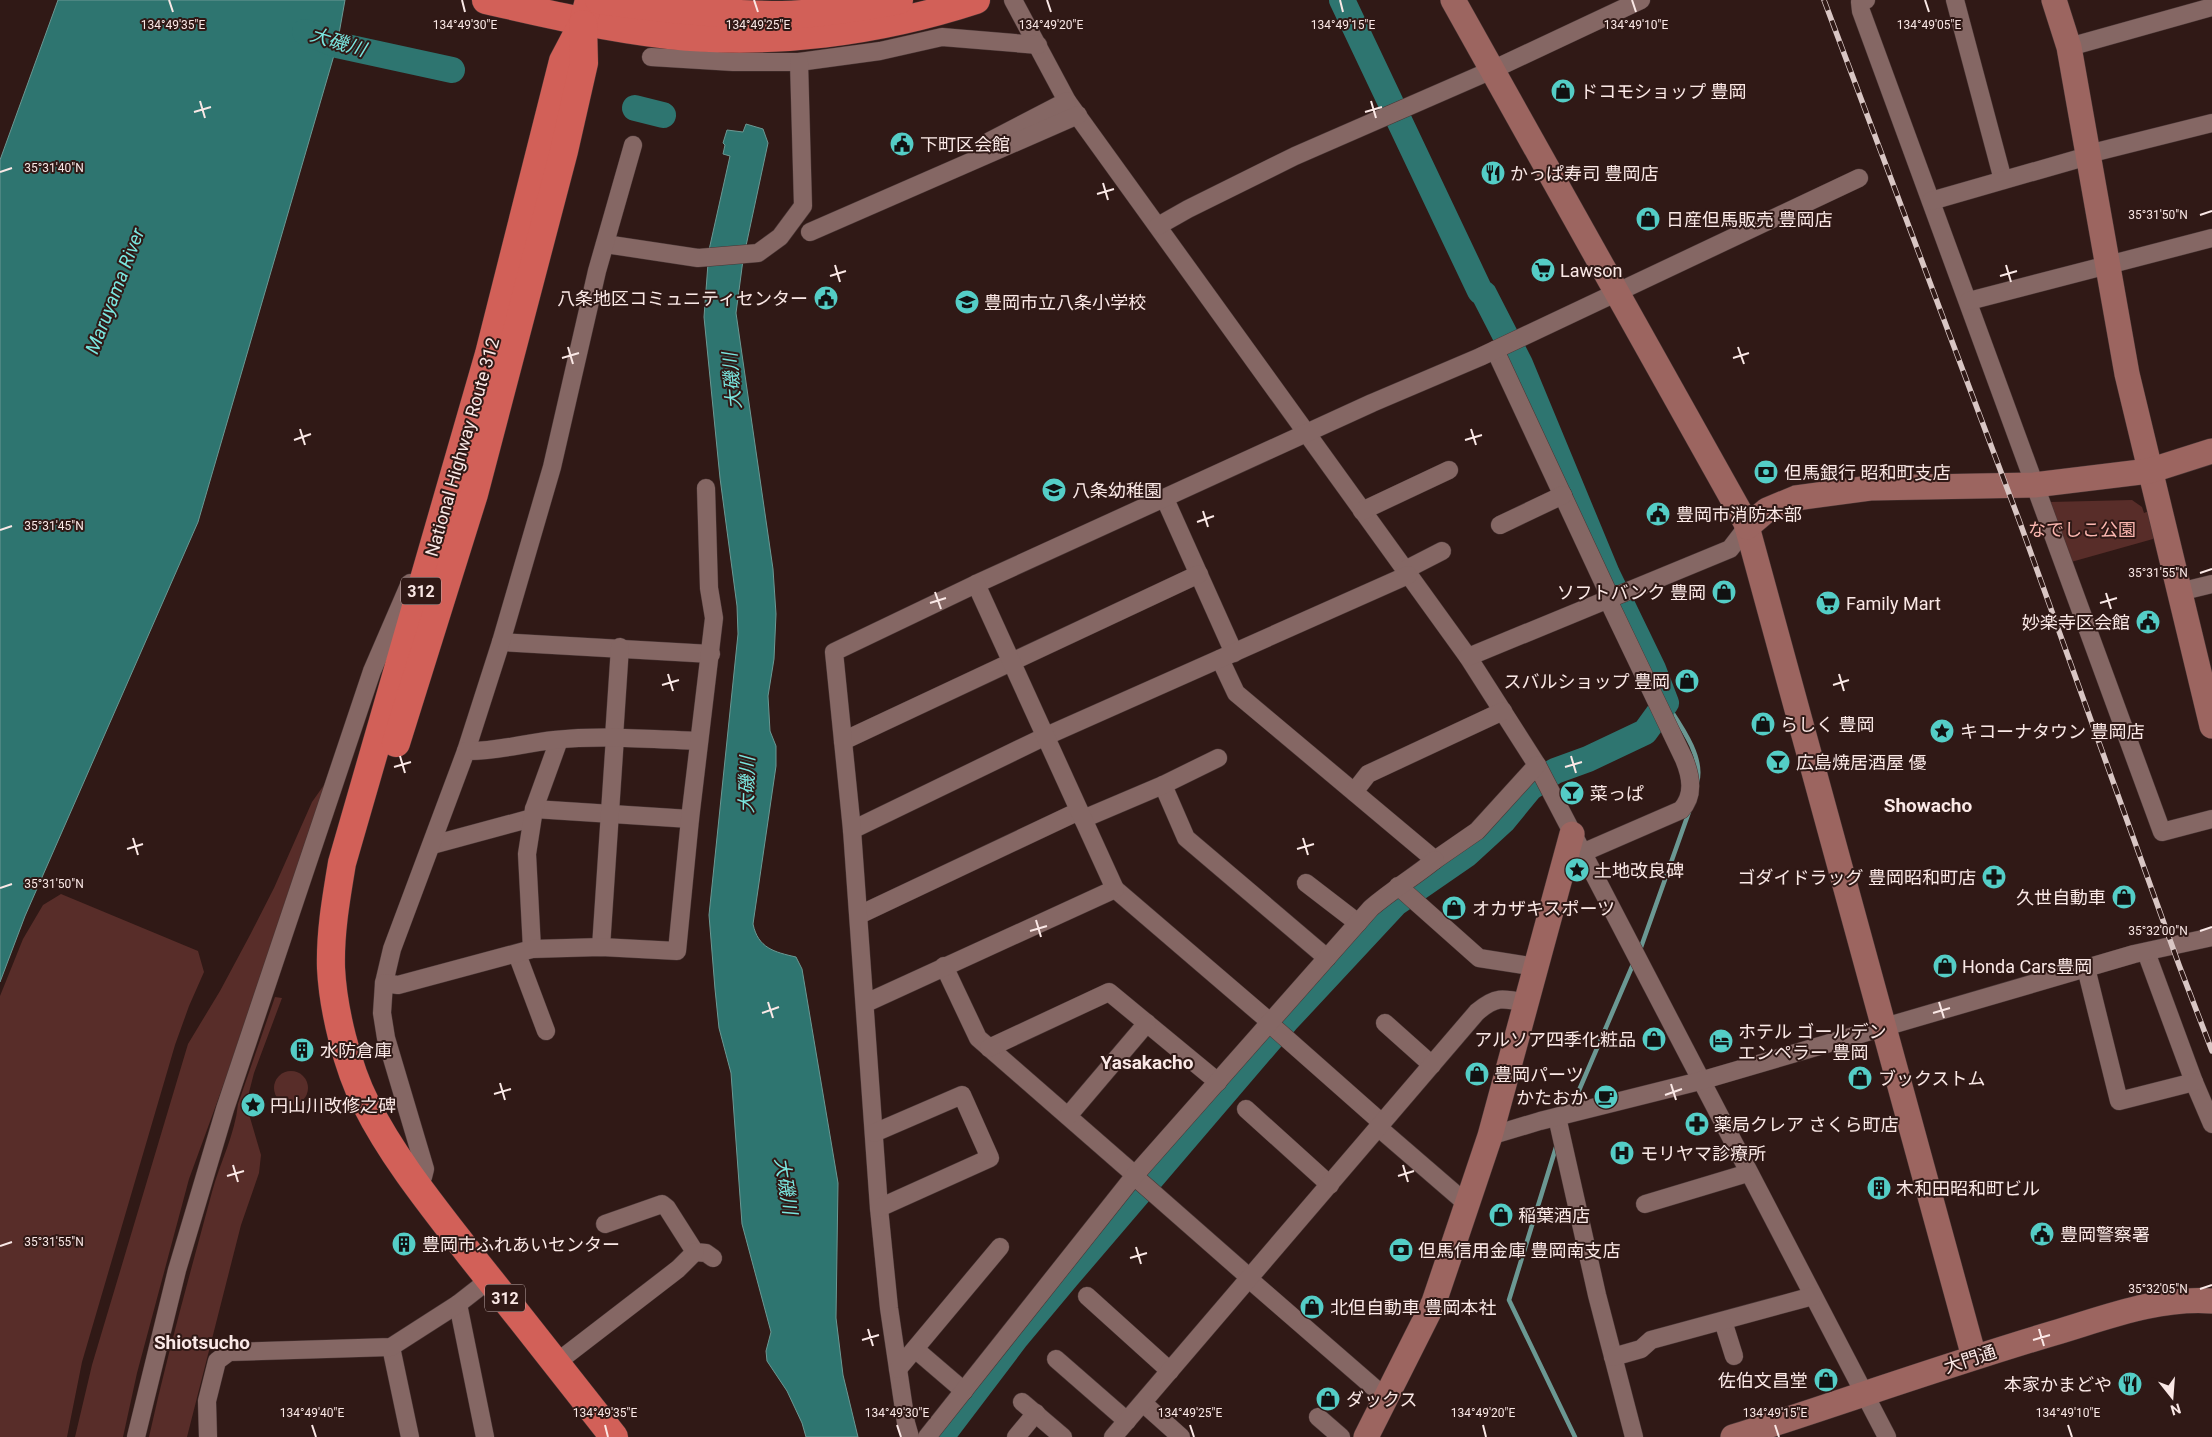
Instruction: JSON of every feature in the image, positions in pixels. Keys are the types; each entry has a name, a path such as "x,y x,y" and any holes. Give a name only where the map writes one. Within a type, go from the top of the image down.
{"highway":[{"path":"486,0 543,13 586,11 738,38 796,37 837,32 892,23 976,0"},
{"path":"599,0 670,26 850,8 899,0"},
{"name":"National Highway Route 312","path":"586,11 563,61 489,354 342,863 331,932 331,970 336,1001 352,1065 365,1103 416,1182 614,1437"}],"street":[{"path":"1013,0 1067,101 1468,657 1537,765 1887,1437"},
{"path":"1453,0 1735,502 1747,527 1974,1357"},
{"path":"1158,226 1295,156 1492,70 1641,0"},
{"path":"1866,0 1860,2 1861,11 1969,301 2034,485 2162,832 2212,819"},
{"path":"1956,0 2004,180"},
{"path":"2054,0 2070,47 2127,374 2149,471 2210,711"},
{"path":"2070,47 2212,7"},
{"path":"651,57 670,26 733,62 799,62 880,51 942,37 1038,45"},
{"path":"605,244 698,258 758,253 780,237 803,206 799,62"},
{"path":"979,158 980,150 990,141 1067,101"},
{"path":"810,232 1078,115"},
{"path":"1931,200 2088,155 2212,123"},
{"path":"416,1182 423,1177 425,1169 386,1038 382,1013 384,984 392,949 466,751 501,642 552,467 597,271 633,146"},
{"path":"910,1437 906,1423 898,1369 879,1208 859,915 834,652 976,584 1372,403 1495,350 1859,178"},
{"path":"1969,301 2212,238"},
{"path":"1495,350 1563,495 1690,777 1690,793 1686,805 1681,810 1577,844"},
{"path":"1468,657 1730,549 1747,527 1768,510 1796,498 1870,488 2034,485 2149,471 2212,451"},
{"path":"1362,511 1449,470"},
{"path":"384,984 398,985 524,951 601,947 677,951 690,819 714,618 708,588 706,488"},
{"path":"1500,525 1563,495"},
{"path":"1165,498 1199,574 1227,656 1236,693 1435,860"},
{"path":"852,830 1044,737 1227,656 1406,573 1442,551"},
{"path":"843,741 1199,574"},
{"path":"136,1437 177,1270 222,1118 372,672 410,583"},
{"path":"976,584 1044,737 1115,889 1275,1028 1467,1204"},
{"path":"2179,592 2212,584"},
{"path":"501,642 620,647 710,654"},
{"path":"601,947 620,647"},
{"path":"1354,792 1368,774 1503,711"},
{"path":"466,751 482,752 559,740 614,737 699,742"},
{"path":"546,1031 524,951 526,854 533,814 559,740"},
{"path":"859,915 1081,815 1164,785 1218,758"},
{"path":"926,1437 1141,1182 1218,1082 1275,1028 1327,958 1371,908 1404,892 1417,875 1477,831 1537,765"},
{"path":"1164,785 1186,838 1327,958"},
{"path":"432,845 533,814 610,813 690,819"},
{"path":"1366,1437 1434,1302 1490,1136 1536,967 1577,844"},
{"path":"1306,883 1358,923"},
{"path":"866,1003 1115,889"},
{"path":"1404,892 1479,958 1536,967"},
{"path":"1490,1136 1700,1081 2086,968 2212,937"},
{"path":"2146,952 2194,1082 2212,1124"},
{"path":"944,966 978,1038 1386,1398"},
{"path":"2086,968 2119,1101 2194,1082"},
{"path":"989,1048 1109,992 1218,1082"},
{"path":"1113,1437 1432,1065 1489,1002 1508,999 1526,1004"},
{"path":"1068,1116 1147,1023"},
{"path":"1385,1023 1432,1065"},
{"path":"874,1133 962,1095 990,1158 879,1208"},
{"path":"1246,1109 1330,1185"},
{"path":"1557,1117 1613,1357 1634,1437"},
{"path":"1645,1204 1748,1173"},
{"path":"605,1224 662,1204 667,1208 695,1252"},
{"path":"898,1369 1000,1247"},
{"path":"695,1252 706,1253 713,1258"},
{"path":"556,1363 678,1269 695,1252"},
{"path":"208,1437 207,1401 217,1362 229,1352 391,1348 458,1304 490,1279"},
{"path":"1087,1296 1170,1370"},
{"path":"1613,1357 1641,1349 1651,1340 1813,1296"},
{"name":"大門通","path":"1733,1437 1770,1431 1865,1394 1974,1357 2143,1307 2173,1300 2212,1300"},
{"path":"458,1304 485,1437"},
{"path":"1723,1321 1734,1356"},
{"path":"391,1348 410,1437"},
{"path":"915,1349 964,1391"},
{"path":"1056,1359 1127,1420"},
{"path":"1022,1402 1062,1437"},
{"path":"1143,1403 1182,1437"},
{"path":"1016,1437 1036,1413"},
{"path":"1318,1417 1341,1437"}],"green space":[{"name":"なでしこ公園","path":"2132,500 2142,507 2144,513 2149,511 2155,534 2153,539 2064,564 2050,502"},
{"path":"324,785 325,791 234,1056 189,1179 137,1373 123,1437 75,1437 92,1365 188,1044 220,991 250,935 274,888 312,802"},
{"path":"61,894 198,951 204,972 175,1045 82,1362 67,1437 0,1437 0,996 23,939 43,905"},
{"path":"275,997 282,998 254,1073 246,1104 261,1155 259,1173 241,1225 187,1437 149,1437 171,1345 212,1192 231,1138 238,1104"},
{"path":"291,1071 303,1076 308,1088 303,1100 291,1105 279,1100 274,1088 279,1076"}],"water":[{"name":"Maruyama River","path":"58,0 345,0 337,45 198,522 25,916 0,982 0,160"},
{"path":"746,124 763,129 768,143 743,260 736,313 773,569 776,614 774,659 768,696 770,731 776,746 776,766 753,924 755,932 763,944 774,951 796,957 802,969 838,1183 836,1318 843,1375 858,1437 806,1437 802,1423 787,1391 767,1361 766,1351 771,1332 742,1224 731,1073 719,1028 715,989 709,915 738,634 737,606 720,478 704,317 709,250 730,156 723,154 725,145 723,143 727,130 743,132"}],"waterway":[{"path":"941,1437 1016,1338 1067,1277 1286,1021 1396,903 1467,854 1503,821 1530,788 1555,771 1588,759 1645,732 1666,703 1653,669 1607,574 1520,364 1484,294 1480,291 1342,0"},
{"name":"大磯川","path":"305,32 337,45 452,70"},
{"name":"大磯川","path":"635,108 663,115"},
{"path":"1668,706 1690,742 1697,763 1697,782"},
{"path":"1640,950 1690,809"},
{"path":"1571,1109 1634,962"},
{"path":"1557,1144 1509,1300 1575,1437"}],"railway":[{"path":"1824,0 2019,520 2179,965 2212,1051"}],"place":[{"name":"ドコモショップ 豊岡","path":"1563,91"},
{"name":"下町区会館","path":"902,144"},
{"name":"かっぱ寿司 豊岡店","path":"1493,173"},
{"name":"日産但馬販売 豊岡店","path":"1648,219"},
{"name":"Lawson","path":"1543,270"},
{"name":"八条地区コミュニティセンター","path":"826,298"},
{"name":"豊岡市立八条小学校","path":"967,302"},
{"name":"但馬銀行 昭和町支店","path":"1766,472"},
{"name":"八条幼稚園","path":"1054,490"},
{"name":"豊岡市消防本部","path":"1658,514"},
{"name":"ソフトバンク 豊岡","path":"1724,592"},
{"name":"Family Mart","path":"1828,603"},
{"name":"妙楽寺区会館","path":"2148,622"},
{"name":"スバルショップ 豊岡","path":"1687,681"},
{"name":"らしく 豊岡","path":"1763,724"},
{"name":"キコーナタウン 豊岡店","path":"1942,731"},
{"name":"広島焼居酒屋 優","path":"1778,762"},
{"name":"菜っぱ","path":"1572,793"},
{"name":"土地改良碑","path":"1577,870"},
{"name":"ゴダイドラッグ 豊岡昭和町店","path":"1994,877"},
{"name":"久世自動車","path":"2124,897"},
{"name":"オカザキスポーツ","path":"1454,908"},
{"name":"Honda Cars豊岡","path":"1945,966"},
{"name":"アルソア四季化粧品","path":"1654,1039"},
{"name":"ホテル ゴールデン エンペラー 豊岡","path":"1721,1041"},
{"name":"水防倉庫","path":"302,1050"},
{"name":"豊岡パーツ","path":"1477,1074"},
{"name":"ブックストム","path":"1860,1078"},
{"name":"かたおか","path":"1606,1097"},
{"name":"円山川改修之碑","path":"253,1105"},
{"name":"薬局クレア さくら町店","path":"1697,1124"},
{"name":"モリヤマ診療所","path":"1622,1153"},
{"name":"木和田昭和町ビル","path":"1879,1188"},
{"name":"稲葉酒店","path":"1501,1215"},
{"name":"豊岡警察署","path":"2042,1234"},
{"name":"豊岡市ふれあいセンター","path":"404,1244"},
{"name":"但馬信用金庫 豊岡南支店","path":"1401,1250"},
{"name":"北但自動車 豊岡本社","path":"1312,1307"},
{"name":"佐伯文昌堂","path":"1826,1380"},
{"name":"本家かまどや","path":"2130,1384"},
{"name":"ダックス","path":"1328,1399"}],"district":[{"name":"Showacho","path":"1928,805"},
{"name":"Yasakacho","path":"1147,1062"},
{"name":"Shiotsucho","path":"202,1342"}]}
